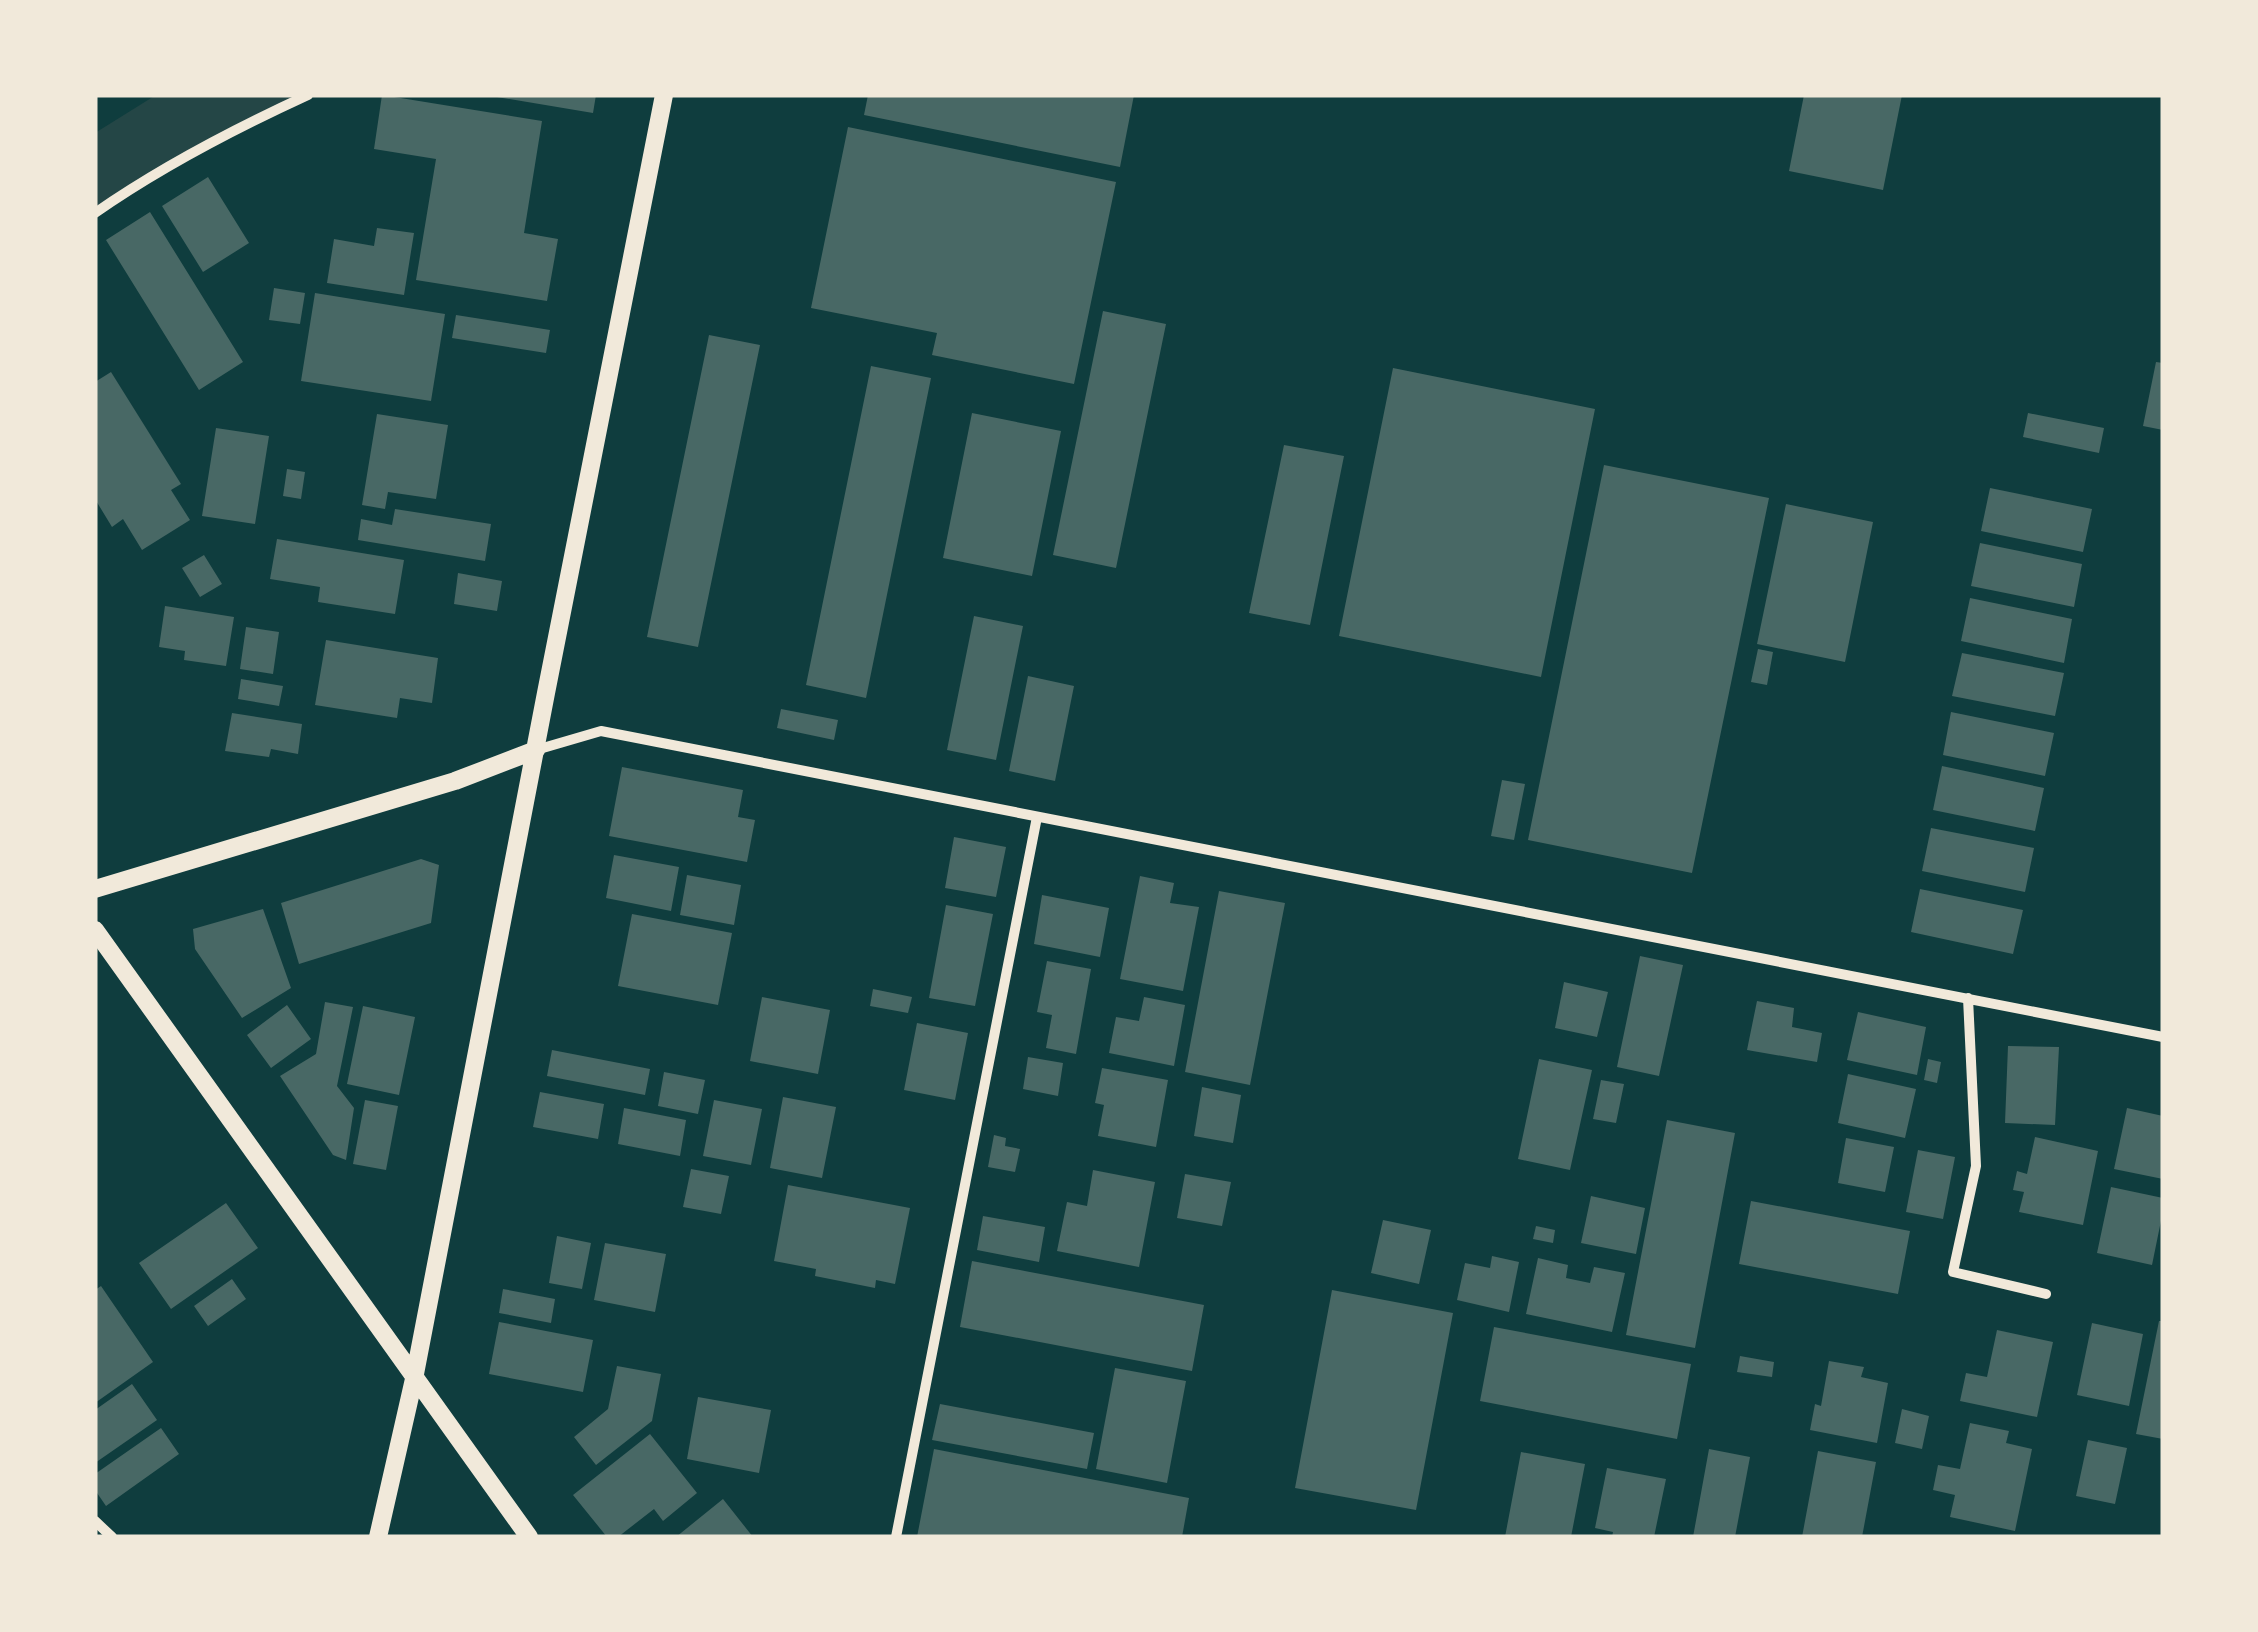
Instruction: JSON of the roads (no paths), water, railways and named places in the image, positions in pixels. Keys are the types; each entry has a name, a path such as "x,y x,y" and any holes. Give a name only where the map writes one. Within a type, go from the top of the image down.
{"street":[{"path":"95,213 131,188 308,95"},
{"path":"378,1537 414,1379 664,95"},
{"path":"95,890 456,781 536,750 601,731 2163,1037"},
{"path":"896,1537 1037,817"},
{"path":"95,930 529,1537"},
{"path":"1968,998 1976,1166 1953,1272 2046,1294"},
{"path":"95,1521 112,1537"}]}
